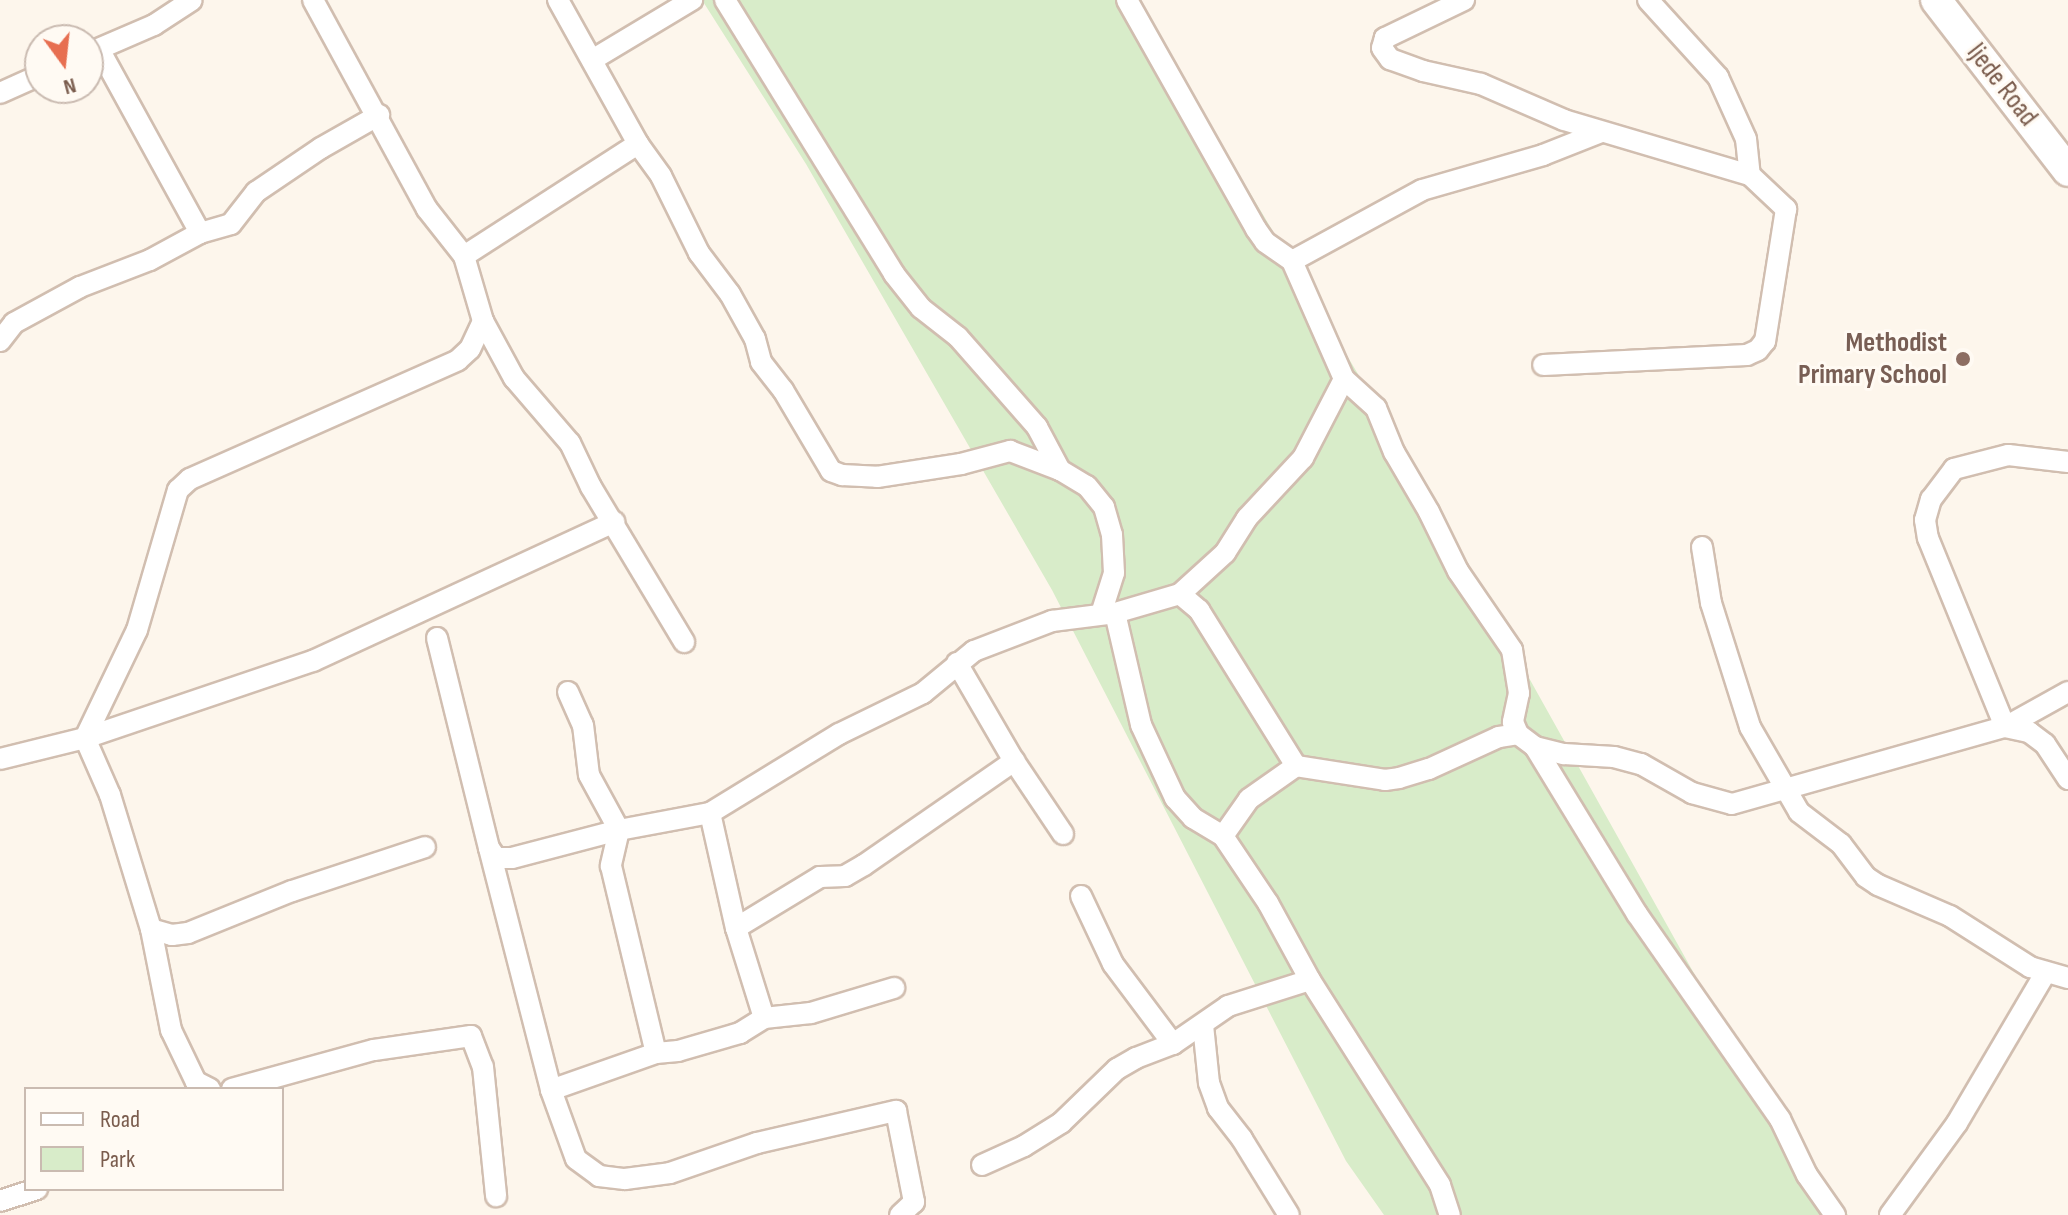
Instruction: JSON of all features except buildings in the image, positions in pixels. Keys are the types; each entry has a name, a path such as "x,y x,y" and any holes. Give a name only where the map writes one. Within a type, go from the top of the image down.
{"main road":[{"name":"Ijede Road","path":"1936,0 2068,171"}],"street":[{"path":"104,47 154,25 192,0"},
{"path":"313,0 379,115 427,209 464,256 483,321 514,378 570,443 591,487 684,642"},
{"path":"558,0 638,144 661,176 699,253 730,294 755,339 761,362 783,390 831,471 842,475 877,477 961,464 1010,451 1060,470 1087,486 1104,507 1112,535 1114,573 1108,614 1141,725 1175,798 1193,818 1223,836 1268,903 1310,980 1440,1185 1450,1215"},
{"path":"592,60 692,0"},
{"path":"725,0 894,274 921,308 958,337 1037,427 1060,470"},
{"path":"1127,0 1256,229 1265,242 1292,261 1344,379 1376,408 1394,452 1429,512 1458,571 1512,650 1519,693 1510,731"},
{"path":"1464,0 1434,5 1385,38 1382,48 1390,59 1423,71 1481,84 1601,132 1750,175 1786,209 1765,341 1758,350 1747,355 1543,365"},
{"path":"1648,0 1718,77 1746,139 1750,175"},
{"path":"104,68 200,233"},
{"path":"0,93 24,82"},
{"path":"0,341 14,323 200,233 231,224 256,192 300,161 379,115"},
{"path":"1292,261 1422,190 1543,155 1601,132"},
{"path":"464,256 638,144"},
{"path":"206,1087 196,1082 171,1030 151,929 110,795 85,738 137,630 178,490 190,479 458,360 470,349 483,321"},
{"path":"489,848 496,858 512,858 619,830 710,813 839,734 923,693 974,651 1052,621 1108,614 1180,594 1225,553 1247,518 1303,458 1344,379"},
{"path":"2005,727 1928,538 1925,520 1931,499 1954,469 2008,455 2068,462"},
{"path":"0,759 85,738 313,661 614,522"},
{"path":"1702,547 1711,603 1750,727 1784,791 1799,812 1841,844 1866,877 1878,885 1950,916 2030,967 2068,978"},
{"path":"1180,594 1199,610 1296,766"},
{"path":"437,638 551,1090 576,1159 599,1176 625,1179 690,1169 716,1155 757,1143 896,1111 914,1202 900,1215"},
{"path":"957,663 1014,761 1063,834"},
{"path":"568,692 583,725 589,775 619,830 611,866 656,1053"},
{"path":"1510,731 1535,747 1564,754 1614,757 1641,764 1692,793 1732,804 2005,727 2068,692"},
{"path":"2005,727 2029,732 2045,744 2068,779"},
{"path":"1223,836 1249,799 1296,766 1385,780 1399,778 1429,769 1510,731"},
{"path":"1535,747 1637,914 1780,1119 1807,1175 1835,1215"},
{"path":"736,928 820,877 845,876 864,865 1014,761"},
{"path":"710,813 736,928 764,1018"},
{"path":"151,929 172,935 188,933 292,891 425,847"},
{"path":"1081,896 1113,964 1173,1044"},
{"path":"1890,1215 1957,1123 2046,972"},
{"path":"982,1165 1024,1146 1061,1123 1117,1069 1173,1044 1228,1006 1310,980"},
{"path":"551,1090 656,1053 678,1051 740,1033 764,1018 776,1020 811,1013 894,988"},
{"path":"1203,1025 1209,1083 1218,1108 1242,1139 1289,1215"},
{"path":"239,1087 374,1050 471,1036 483,1067 496,1196"},
{"path":"0,1201 31,1191"}],"green space":[{"path":"702,0 1135,0 1380,411 1720,1020 1848,1215 1384,1215 1346,1161 1052,590 806,164"}],"place":[{"name":"Methodist Primary School","path":"1963,359"}]}
